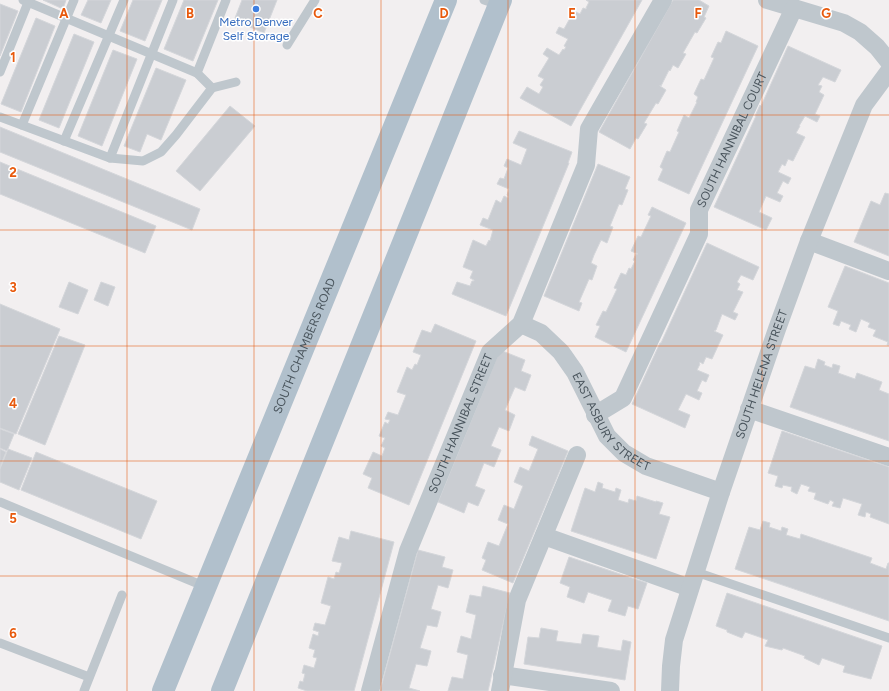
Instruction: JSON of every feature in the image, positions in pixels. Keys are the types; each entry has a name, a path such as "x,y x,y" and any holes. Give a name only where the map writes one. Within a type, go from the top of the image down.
{"main road":[{"name":"SOUTH CHAMBERS ROAD","path":"163,691 446,0"},
{"path":"222,691 495,2"}],"street":[{"name":"SOUTH HANNIBAL STREET","path":"370,691 408,551 474,389 490,352 521,324 586,165 589,129 663,0"},
{"path":"774,1 844,23 860,32 877,47 889,62"},
{"name":"SOUTH HANNIBAL COURT","path":"596,415 623,398 699,234 699,210 794,8"},
{"name":"SOUTH HELENA STREET","path":"670,691 674,640 749,409 809,241 864,105 889,71"},
{"path":"809,241 889,271"},
{"name":"EAST ASBURY STREET","path":"521,324 541,333 561,352 575,372 607,436 624,452 646,466 721,492"},
{"path":"749,409 889,457"},
{"path":"577,455 517,600 501,683 611,691"},
{"path":"544,536 693,580"}],"lane":[{"path":"22,125 74,0"},
{"path":"64,141 124,0"},
{"path":"110,158 173,0"},
{"path":"197,73 226,0"},
{"path":"287,45 315,0"},
{"path":"0,72 27,1 197,73 212,88"},
{"path":"0,117 110,158 143,161 161,152 212,88 236,82"},
{"path":"0,502 206,588"},
{"path":"693,580 889,638"},
{"path":"84,691 122,595"},
{"path":"0,644 89,677"}],"building":[{"path":"43,0 66,0 63,9"},
{"path":"88,0 111,0 101,23 81,15"},
{"path":"133,0 162,0 145,41 120,31"},
{"path":"184,0 218,0 193,61 164,49"},
{"name":"Metro Denver Self Storage","path":"242,0 277,0 264,33 238,22 239,20 235,18"},
{"path":"586,0 642,0 571,126 520,98 527,87 539,94 543,87 540,85 544,79 538,76 549,58 543,54 547,48 559,55 563,49 564,50 566,47 564,46 568,39 556,33 559,27 564,29 574,11 580,14 583,8 587,8 589,2"},
{"path":"673,0 699,0 709,6 704,17 706,18 697,33 695,32 683,53 686,54 678,68 673,65 661,86 660,85 660,86 666,90 658,104 656,103 644,123 647,124 638,139 636,138 630,149 599,132"},
{"path":"0,4 18,11 0,56"},
{"path":"36,18 55,26 21,112 1,104"},
{"path":"726,31 758,46 689,194 658,180 663,169 660,167 667,151 670,152 679,132 677,131 684,115 689,118 697,102 698,97 694,94 701,79 704,80 714,58 711,57 718,42 721,43"},
{"path":"74,34 94,42 59,128 39,120"},
{"path":"788,46 841,70 835,82 823,77 818,85 822,86 819,92 824,95 815,114 820,116 817,122 805,116 796,133 805,137 793,161 788,159 785,166 782,164 778,172 791,178 788,184 783,181 777,193 783,196 780,202 766,196 759,212 772,218 766,230 714,207"},
{"path":"113,50 137,59 102,146 78,136"},
{"path":"156,68 186,80 161,140 147,134 140,152 124,146"},
{"path":"230,106 255,126 200,191 176,171"},
{"path":"0,127 200,209 192,230 0,152"},
{"path":"519,131 572,152 569,163 506,316 452,294 457,282 470,286 472,281 474,281 470,278 473,271 463,267 473,240 486,246 489,240 490,241 493,230 480,225 483,218 488,220 496,200 501,203 504,196 508,198 507,195 509,189 497,184 500,178 504,179 508,168 504,166 507,159 521,165 527,149 513,143"},
{"path":"0,162 156,226 145,253 0,194"},
{"path":"598,164 630,177 625,189 628,190 622,205 619,204 610,226 613,227 607,243 601,240 594,255 591,263 597,266 592,280 589,279 579,302 582,303 579,311 544,296"},
{"path":"885,193 889,194 889,256 854,242 871,201 880,205"},
{"path":"652,207 686,223 626,352 595,337 600,326 596,325 603,311 606,312 617,289 614,288 621,273 626,275 629,268 631,269 635,261 633,260 636,254 638,254 631,251 638,236 641,237 651,216 648,215"},
{"path":"707,243 759,267 753,280 741,275 737,282 740,284 737,290 743,292 733,312 738,314 735,320 722,314 716,330 714,331 723,335 712,359 706,357 703,364 700,362 699,363 700,364 697,370 709,375 706,382 702,380 697,391 702,393 699,400 686,394 678,410 690,415 685,428 632,404"},
{"path":"845,266 889,283 889,345 887,345 888,342 873,336 876,330 868,327 870,323 861,319 856,332 849,329 851,325 841,321 839,326 833,324 838,311 828,307"},
{"path":"69,282 88,290 78,314 59,307"},
{"path":"101,282 115,287 108,306 94,300"},
{"path":"0,304 60,329 16,434 0,428"},
{"path":"435,324 476,341 409,505 368,488 372,478 363,474 373,452 382,456 385,448 381,446 385,438 379,436 385,422 388,424 390,420 385,419 388,412 398,415 406,395 397,392 407,367 412,370 415,364 417,365 421,355 413,352 422,330 431,333"},
{"path":"59,336 85,345 45,445 18,434"},
{"path":"500,350 525,360 521,371 531,375 525,391 515,387 505,410 515,415 509,431 499,427 491,446 501,450 494,467 484,463 475,486 485,490 478,506 468,502 464,513 438,502"},
{"path":"818,359 825,362 824,365 832,368 833,364 840,366 838,373 855,379 857,373 882,382 879,390 889,394 889,441 790,407 805,366 815,369"},
{"path":"0,429 14,434 7,451 0,448"},
{"path":"782,431 889,467 889,524 870,517 871,514 866,512 865,517 858,515 862,504 843,498 840,508 832,506 834,502 830,500 828,504 814,499 816,493 808,491 810,487 801,484 797,494 791,491 792,487 783,485 782,488 775,486 778,476 768,473"},
{"path":"532,436 568,451 513,583 482,570 486,560 482,558 488,542 499,546 508,524 498,520 504,505 514,509 523,486 514,482 520,467 529,471 538,449 529,445"},
{"path":"0,449 6,452 0,467"},
{"path":"8,449 32,458 19,490 0,482 0,469"},
{"path":"36,452 157,501 141,539 21,490"},
{"path":"598,482 603,484 602,488 615,492 616,488 621,490 618,500 628,503 629,499 636,501 637,496 663,503 659,514 670,517 656,559 571,531 585,488 595,492"},
{"path":"763,521 770,523 769,527 781,531 782,527 788,529 786,535 800,539 801,534 872,558 870,563 886,569 889,563 889,621 735,569 749,527 760,530"},
{"path":"351,531 394,542 354,691 307,691 298,688 300,681 303,682 305,674 302,673 304,665 314,668 317,658 313,657 315,650 309,648 313,634 318,636 319,632 313,630 315,623 325,625 331,606 321,603 328,577 334,579 336,572 339,573 342,563 332,561 339,537 349,540"},
{"path":"418,550 445,557 442,567 453,570 448,588 438,585 431,609 441,612 437,627 427,625 420,648 431,651 427,666 416,664 409,688 420,691 380,691"},
{"path":"569,557 647,583 638,609 628,606 625,616 608,611 612,600 588,592 584,603 567,597 570,587 560,583"},
{"path":"483,586 510,593 488,691 448,691 452,677 463,679 468,655 457,652 461,636 471,639 476,615 466,612 470,595 481,597"},
{"path":"727,593 882,646 871,679 843,672 845,666 822,658 819,665 804,658 805,656 783,648 782,650 765,646 768,640 745,632 742,638 716,626"},
{"path":"541,628 558,631 556,641 581,644 583,634 599,636 597,647 621,651 623,640 631,642 625,680 524,664 528,637 539,638"}],"place":[{"name":"Metro Denver Self Storage","path":"256,9"}]}
